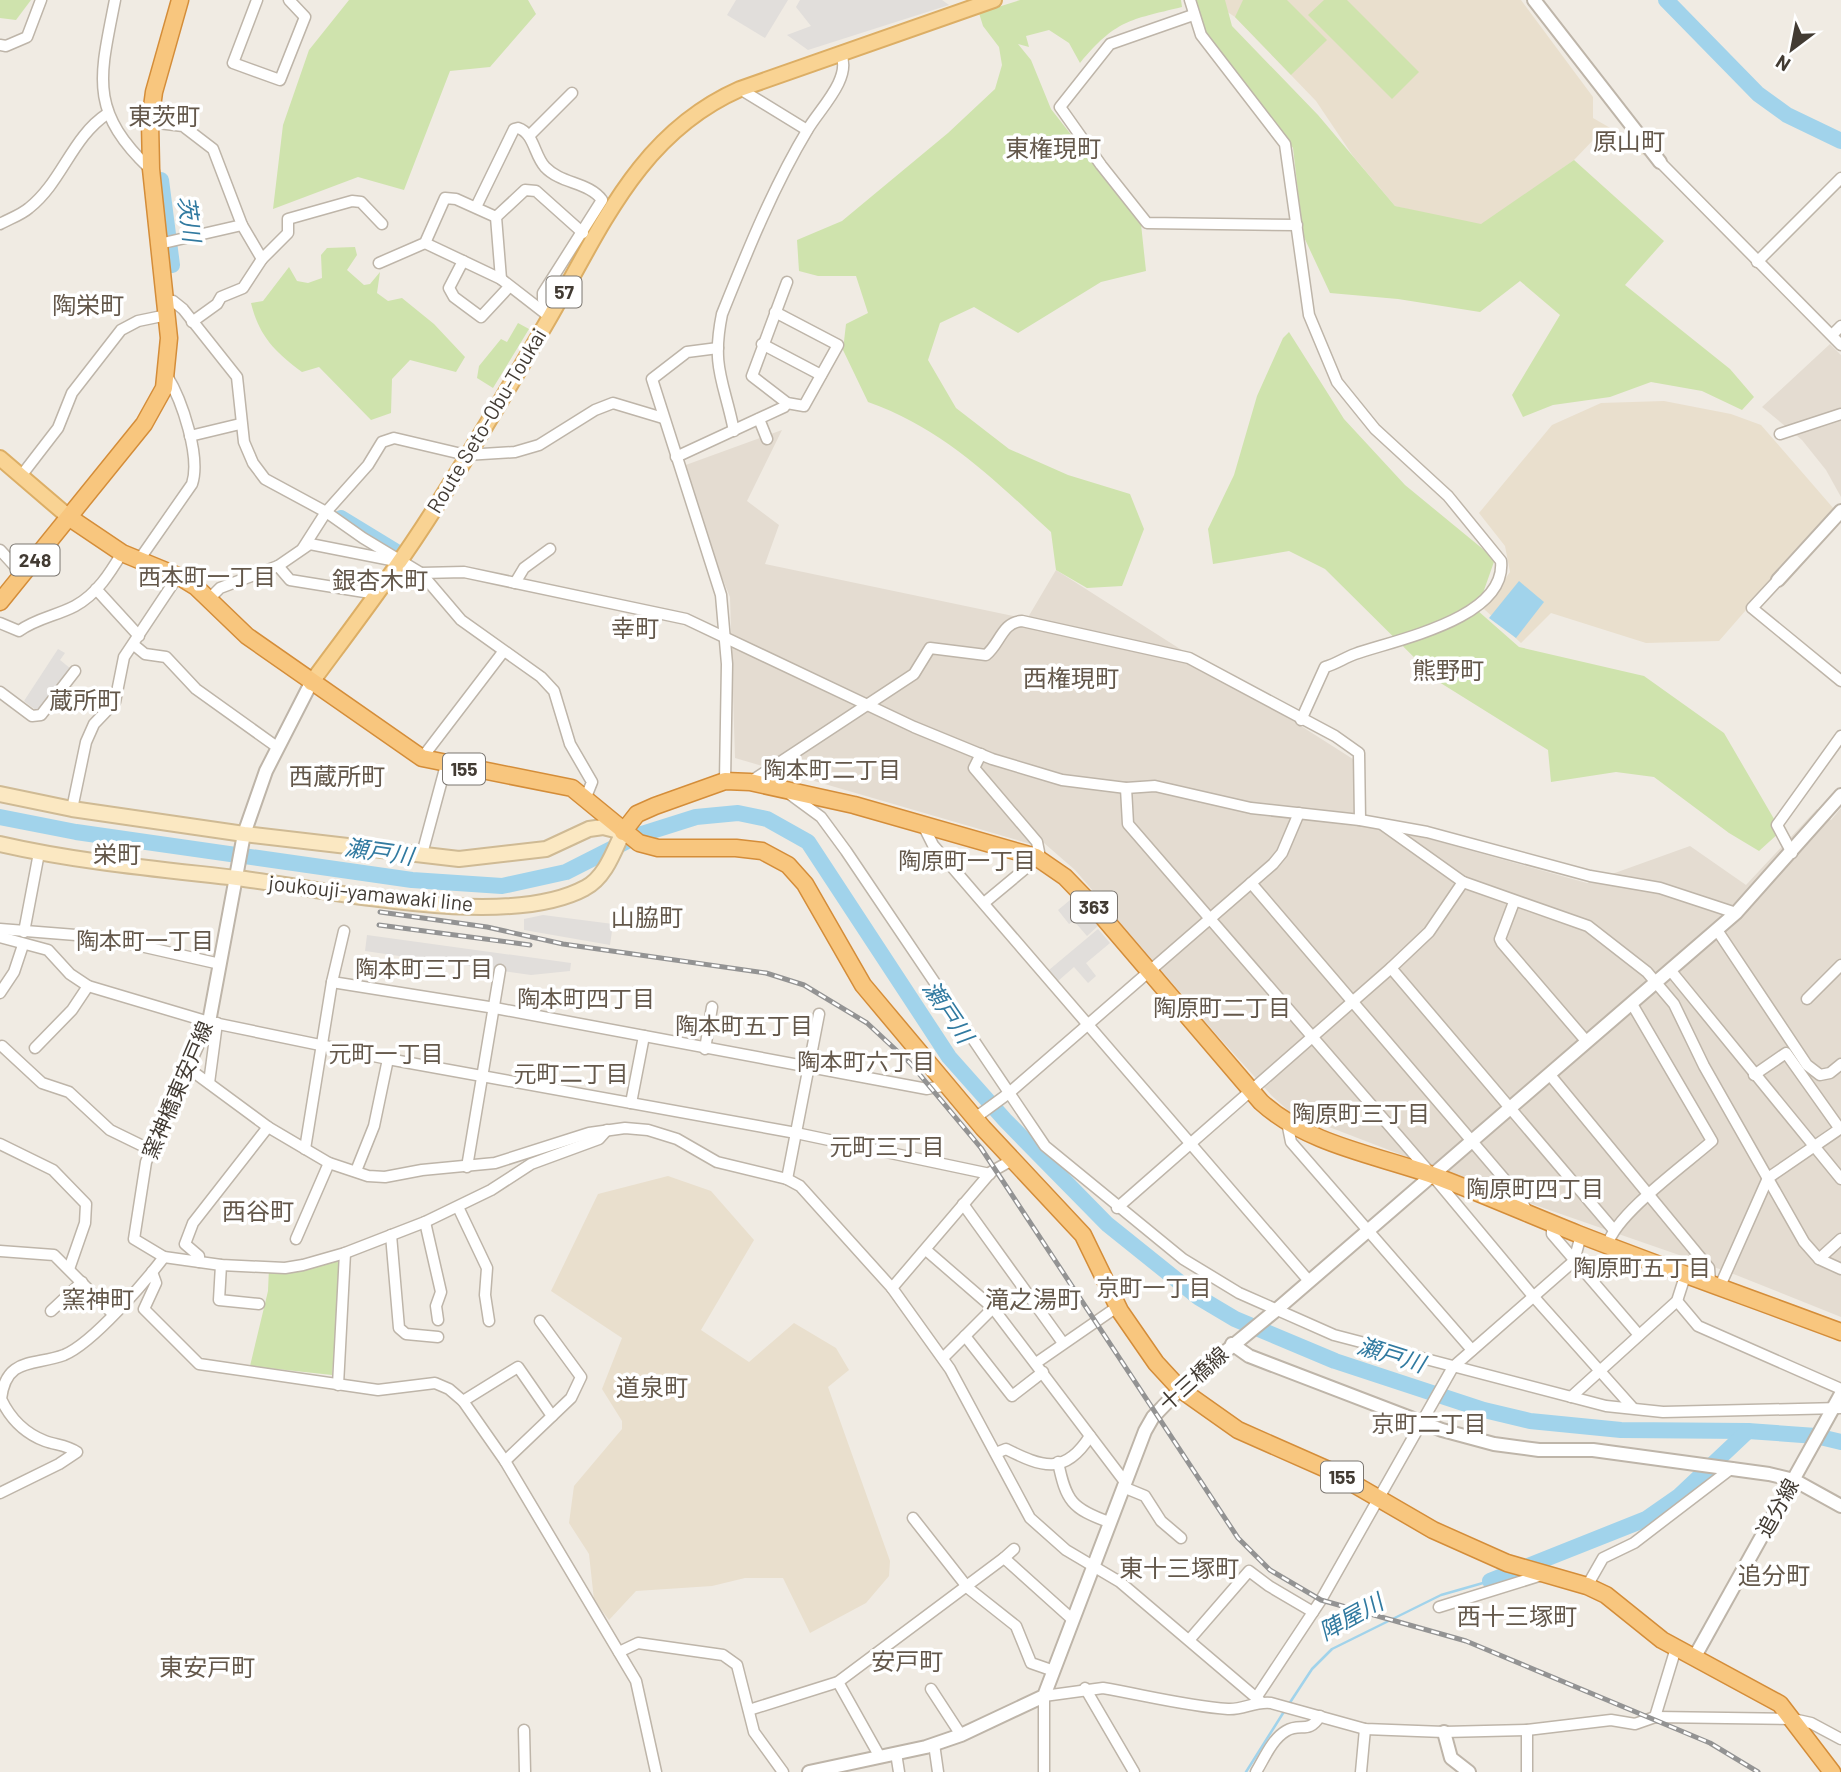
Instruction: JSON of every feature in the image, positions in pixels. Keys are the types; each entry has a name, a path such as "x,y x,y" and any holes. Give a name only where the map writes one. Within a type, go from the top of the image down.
{"highway":[{"path":"70,518 144,425 159,400 167,375 166,243 151,169 150,122 154,92 180,0"},
{"name":"155","path":"70,518 122,553 178,576 209,600 247,636 311,684 422,758 446,765 557,783 586,797 623,832 639,843 658,848 736,848 762,851 788,865 805,884 863,985 947,1086 978,1115 1012,1160 1083,1235 1117,1307 1156,1363 1180,1389 1238,1430 1333,1472 1433,1530 1507,1563 1587,1586 1606,1595 1639,1623 1676,1648 1780,1704 1793,1719 1825,1769"},
{"name":"248","path":"0,602 70,518"},
{"name":"363","path":"623,832 637,814 725,781 750,782 922,823 1036,857 1065,877 1251,1090 1270,1110 1287,1122 1391,1164 1432,1175 1581,1235 1611,1236 1686,1273 1841,1332"}],"main road":[{"name":"Route Seto-Obu-Toukai","path":"311,684 400,562 552,313 613,202 647,158 671,133 712,101 740,89 994,0"},
{"path":"0,458 70,518"},
{"path":"0,794 72,809 244,837 459,859 487,858 545,849 589,829 603,827 623,832"},
{"name":"joukouji-yamawaki line","path":"0,844 39,853 236,874 461,907 534,903 572,894 595,882 623,832"}],"street":[{"path":"0,45 6,46 27,37 41,0"},
{"path":"115,0 101,84 107,114 130,150 151,169"},
{"path":"257,0 233,63 280,80 305,17 289,0"},
{"path":"1190,0 1201,35 1285,144 1309,315 1337,382 1375,429 1455,504 1496,555 1502,570 1484,600 1453,620 1401,642 1351,655 1341,662 1325,667 1301,720"},
{"path":"1534,0 1660,162 1841,345"},
{"path":"1193,15 1110,44 1060,107 1147,223 1297,225"},
{"path":"734,430 718,378 718,348 727,302 807,130 841,78 845,64 841,55"},
{"path":"740,89 807,130"},
{"path":"529,136 572,93"},
{"path":"0,224 29,208 49,187 91,125 107,114"},
{"path":"150,122 183,126 213,149 242,225 262,259"},
{"path":"476,207 514,129 523,130 529,136 545,167 559,178 597,193 603,200 542,293 543,300 552,313"},
{"path":"1757,262 1841,178"},
{"path":"496,217 525,190 532,189 583,233"},
{"path":"379,263 425,243 445,198 456,199 496,217"},
{"path":"192,322 218,304 221,297 243,288 262,259 288,233 288,219 352,201 360,202 382,224"},
{"path":"496,217 501,279"},
{"path":"166,243 242,225"},
{"path":"425,243 501,279 508,288 552,313"},
{"path":"463,261 449,288 454,298 481,317 485,317 508,288"},
{"path":"775,312 838,345 804,406 787,404 752,376 762,344 787,282"},
{"path":"21,476 58,428 72,393 121,330 167,308 173,301 223,356 237,377 241,399 240,424 253,463 265,479 326,512 421,573 461,620 541,677 554,691 570,744 593,782 586,797"},
{"path":"1832,335 1841,326"},
{"path":"762,344 821,375"},
{"path":"718,348 687,352 652,379 721,595 726,639 725,781"},
{"path":"139,560 192,484 195,474 190,436 167,375"},
{"path":"303,548 326,512 368,465 382,442 394,438 466,455 515,452 539,445 595,410 613,403 663,418"},
{"path":"676,457 787,404"},
{"path":"1780,434 1841,414"},
{"path":"759,419 767,439"},
{"path":"190,436 240,424"},
{"path":"1841,511 1752,608 1841,681"},
{"path":"209,600 220,588 278,566 310,544 400,562"},
{"path":"515,583 524,568 550,549"},
{"path":"0,550 23,575"},
{"path":"0,623 19,631 37,619 75,606 96,589 122,553"},
{"path":"278,566 290,580 376,594"},
{"path":"421,573 464,572 665,612 865,705 981,754 1062,780 1126,788 1155,786 1251,808 1360,820 1438,834 1590,876 1660,888 1736,913"},
{"path":"72,809 86,742 94,724 115,702 124,657 178,576"},
{"path":"96,589 145,654 166,657 196,689 277,747"},
{"path":"750,782 914,674 930,648 986,655 995,648 1004,629 1022,621 1189,658 1335,736 1360,753 1360,820"},
{"path":"422,758 503,652"},
{"path":"0,692 33,716 41,715 75,671"},
{"name":"窯神橋東安戸線","path":"164,1257 134,1239 146,1162 188,1068 213,1023 220,964 244,837 277,747 311,684"},
{"path":"1792,853 1777,825 1841,736"},
{"path":"981,754 974,768 1037,842 1036,857 984,903"},
{"path":"422,854 446,765"},
{"path":"782,788 821,817 846,850 1006,1095 1045,1146 1117,1208 1183,1259 1272,1313 1334,1335 1451,1370 1606,1406 1663,1412 1838,1402"},
{"path":"1126,788 1128,824 1432,1175 1532,1296 1632,1407"},
{"name":"十三橋線","path":"1044,1696 1109,1522 1153,1417 1180,1389 1736,913 1841,795"},
{"path":"978,1115 1006,1095 1251,883 1282,853 1299,813"},
{"path":"922,823 933,845 1309,1281"},
{"path":"1379,823 1463,882 1588,926 1647,972 1674,1004 1704,1066 1804,1242 1819,1259 1841,1269"},
{"path":"24,932 39,853"},
{"path":"1117,1208 1188,1143 1391,968 1429,932 1463,882"},
{"path":"1251,883 1518,1195 1529,1214"},
{"path":"1514,902 1500,939 1502,943 1587,1042"},
{"path":"0,929 101,937 220,964"},
{"path":"1717,930 1807,1065 1820,1074 1830,1073 1841,1064"},
{"path":"305,1149 332,982 344,931"},
{"path":"0,937 48,950 70,974 88,986 213,1023 388,1059 796,1133 990,1174"},
{"path":"0,993 13,972 23,945"},
{"path":"1807,999 1841,965"},
{"path":"1391,968 1510,1107 1611,1236 1650,1195 1713,1141 1632,1004"},
{"path":"467,1167 500,970"},
{"path":"1671,971 1841,1179"},
{"path":"332,982 495,1008 927,1090 947,1086"},
{"path":"35,1048 72,1010 88,986"},
{"path":"705,1049 712,1007"},
{"path":"787,1179 819,1014"},
{"path":"209,1083 213,1023"},
{"path":"631,1103 644,1036"},
{"path":"2,1046 42,1083 69,1092 110,1130 151,1150"},
{"path":"1715,1284 1768,1178 1840,1128 1786,1053 1754,1075"},
{"path":"356,1171 374,1126 388,1059"},
{"path":"188,1068 268,1127 330,1163 385,1177 495,1163 608,1129 648,1130 677,1139 717,1162 787,1179 813,1198 892,1288 943,1358 1030,1518 1066,1550 1120,1582 1258,1699 1365,1729 1444,1732 1527,1730 1611,1720 1635,1724 1656,1717 1793,1719 1811,1723 1841,1739"},
{"path":"1549,1075 1709,1268 1715,1284"},
{"path":"1287,1122 1291,1142 1472,1350"},
{"path":"200,1262 198,1256 185,1244 192,1223 268,1127"},
{"path":"0,1493 59,1464 77,1452 25,1430 8,1412 1,1397 5,1380 19,1366 65,1354 89,1337 164,1257 221,1265 285,1268 345,1253 458,1207 531,1164 599,1139 608,1129"},
{"path":"0,1144 53,1170 86,1204 85,1223 69,1269"},
{"path":"892,1288 990,1174 1006,1161 1012,1160"},
{"path":"296,1238 330,1163"},
{"path":"963,1204 1063,1343"},
{"path":"458,1207 488,1268 485,1295 489,1321"},
{"path":"425,1222 441,1292 436,1306 438,1320"},
{"path":"1552,1223 1552,1234 1639,1335"},
{"path":"809,1772 833,1770 933,1744 961,1735 1044,1696 1085,1688 1103,1688 1233,1709 1258,1699 1381,1499 1423,1417 1451,1370 1574,1261 1581,1235"},
{"path":"391,1236 399,1328 406,1334 438,1337"},
{"path":"1819,1259 1841,1239"},
{"path":"926,1250 993,1308 1040,1367 1124,1485 1144,1496 1161,1521 1181,1538"},
{"path":"0,1251 54,1255 113,1314"},
{"path":"338,1385 345,1253"},
{"path":"221,1265 219,1300 258,1304"},
{"path":"152,1272 156,1283 144,1309 200,1364 236,1367 378,1390 435,1383 449,1389 463,1401 505,1461 636,1681 656,1772"},
{"path":"1571,1397 1677,1301 1686,1273"},
{"path":"51,1311 82,1282"},
{"path":"1677,1301 1698,1326 1838,1402"},
{"path":"965,1336 1012,1396 1063,1343 1117,1307"},
{"path":"943,1358 993,1308"},
{"path":"505,1461 571,1398 581,1377 540,1321"},
{"path":"1235,1342 1249,1356 1494,1444 1539,1450 1593,1450 1730,1468 1794,1480 1841,1506"},
{"path":"463,1401 518,1367 552,1416"},
{"name":"追分線","path":"1694,1658 1838,1402"},
{"path":"996,1453 1006,1449 1038,1465 1058,1462 1078,1456 1090,1436"},
{"path":"1058,1462 1063,1489 1079,1511 1109,1522"},
{"path":"1587,1586 1603,1558 1634,1543 1730,1468"},
{"path":"913,1518 968,1588 1016,1626 1031,1663 1054,1671"},
{"path":"749,1710 838,1682 968,1588 1014,1549"},
{"path":"1004,1559 1073,1620"},
{"path":"1190,1639 1249,1571 1269,1587 1313,1612"},
{"path":"1439,1607 1543,1573"},
{"path":"619,1652 638,1643 723,1655 737,1665 754,1732 783,1772"},
{"path":"1656,1717 1676,1648"},
{"path":"838,1682 880,1757"},
{"path":"1085,1688 1133,1772"},
{"path":"931,1689 961,1735"},
{"path":"1044,1696 1044,1772"},
{"path":"1256,1772 1276,1740 1286,1731 1309,1727 1320,1716"},
{"path":"1361,1772 1365,1729"},
{"path":"524,1730 525,1772"},
{"path":"1527,1730 1527,1772"},
{"path":"1444,1732 1451,1758 1469,1772"},
{"path":"933,1744 938,1772"},
{"path":"896,1753 899,1772"}],"shaded area":[{"path":"736,0 788,0 765,38 727,15"},
{"path":"800,0 942,0 949,5 808,50 787,35 811,26 796,7"},
{"path":"1223,0 1521,0 1593,97 1593,118 1650,151 1660,162 1597,136 1574,160 1481,227 1395,206 1353,156 1316,101 1235,17 1223,9"},
{"path":"1830,344 1841,355 1841,497 1826,470 1802,440 1762,407"},
{"path":"1664,401 1731,414 1761,425 1834,509 1719,641 1646,643 1551,613 1521,643 1484,609 1510,572 1505,546 1479,513 1552,425 1601,403"},
{"path":"782,430 747,501 779,525 765,564 1027,619 1056,570 1356,761 1364,821 1587,883 1690,846 1746,885 1817,809 1831,820 1841,808 1841,1317 1731,1273 1506,1195 1290,1112 1215,1033 1075,870 1044,843 1034,845 735,758 730,597 711,551 683,466"},
{"path":"58,649 65,653 60,660 71,669 51,698 37,711 24,701"},
{"path":"1075,896 1099,925 1087,936 1074,921 1069,924 1058,910"},
{"path":"543,915 613,924 610,945 524,930 524,919"},
{"path":"1098,929 1110,943 1086,963 1096,976 1088,983 1074,967 1058,981 1049,970"},
{"path":"367,935 571,963 570,971 531,975 365,951"},
{"path":"668,1176 711,1191 754,1240 701,1330 749,1362 794,1323 836,1348 849,1370 828,1387 890,1561 889,1576 866,1603 810,1633 783,1578 745,1578 712,1586 636,1591 609,1620 594,1600 589,1554 569,1523 574,1486 622,1429 622,1421 602,1389 622,1338 551,1291 598,1194"}],"green space":[{"path":"0,0 31,0 16,20 0,18"},
{"path":"349,0 528,0 536,14 490,67 450,71 404,190 358,177 273,209 283,125 309,50"},
{"path":"1020,0 1181,0 1182,7 1136,19 1114,30 1080,63 1069,43 1049,30 1026,36 1029,47 1018,44 1031,60 1051,109 1141,224 1146,271 1101,282 1018,333 974,307 940,323 928,360 956,408 1009,449 1068,475 1130,494 1144,529 1122,586 1087,588 1056,570 1051,532 1009,493 944,441 895,413 868,402 843,350 846,324 868,313 856,276 818,276 799,271 797,240 842,221 948,133 995,89 1002,65 999,47 983,26 979,13"},
{"path":"1193,0 1225,0 1232,26 1318,115 1395,206 1481,224 1574,160 1664,241 1625,285 1730,369 1754,397 1742,410 1702,391 1651,382 1610,397 1553,405 1523,417 1512,395 1560,315 1520,281 1480,312 1398,299 1330,293 1303,235 1293,148 1197,23"},
{"path":"1243,0 1287,0 1327,40 1291,75 1235,17"},
{"path":"1324,0 1347,0 1419,72 1392,99 1308,15"},
{"path":"355,247 357,255 347,270 364,285 370,284 380,272 377,293 388,301 402,298 434,324 465,357 456,372 410,360 392,379 391,413 371,420 319,367 302,372 276,350 259,325 251,303 263,301 289,267 297,281 308,283 322,278 321,255 327,248"},
{"path":"518,323 529,329 493,388 477,378 479,366 501,339 507,342"},
{"path":"1289,332 1344,419 1405,485 1495,559 1477,610 1519,647 1644,676 1724,733 1781,831 1759,851 1729,833 1654,777 1616,772 1551,782 1548,750 1439,682 1325,569 1289,551 1213,564 1208,529 1234,475 1257,396 1283,338"},
{"path":"342,1258 332,1375 250,1366 268,1291 269,1268"}],"water":[{"path":"1519,581 1544,602 1516,638 1489,618"}],"waterway":[{"path":"1666,0 1758,94 1787,115 1841,141"},
{"name":"茨川","path":"161,180 172,265"},
{"name":"茨川","path":"341,518 400,554"},
{"name":"瀬戸川","path":"0,817 76,832 412,880 502,886 566,872 639,835 696,817 738,813 767,819 808,842 949,1057 1005,1120 1107,1224 1198,1297 1235,1319 1335,1361 1484,1410 1530,1421 1621,1430 1748,1431 1816,1436 1841,1442"},
{"name":"陣屋川","path":"1490,1581 1646,1519 1679,1496 1748,1431"},
{"name":"陣屋川","path":"1289,1704 1312,1669 1332,1649 1441,1595 1490,1581"},
{"name":"陣屋川","path":"1246,1772 1285,1710"}],"railway":[{"path":"380,912 487,927 563,944 766,973 804,985 867,1023 910,1063 981,1148 1238,1538 1270,1570 1321,1600 1466,1641 1710,1743 1758,1772"},
{"path":"379,925 530,945"}],"district":[{"name":"東茨町","path":"164,117"},
{"name":"原山町","path":"1629,142"},
{"name":"東権現町","path":"1053,149"},
{"name":"陶栄町","path":"88,306"},
{"name":"西本町一丁目","path":"207,577"},
{"name":"銀杏木町","path":"380,581"},
{"name":"幸町","path":"635,629"},
{"name":"熊野町","path":"1448,671"},
{"name":"西権現町","path":"1071,679"},
{"name":"蔵所町","path":"85,701"},
{"name":"陶本町二丁目","path":"832,770"},
{"name":"西蔵所町","path":"337,777"},
{"name":"栄町","path":"117,855"},
{"name":"陶原町一丁目","path":"967,861"},
{"name":"山脇町","path":"647,918"},
{"name":"陶本町一丁目","path":"145,941"},
{"name":"陶本町三丁目","path":"424,969"},
{"name":"陶本町四丁目","path":"586,999"},
{"name":"陶原町二丁目","path":"1222,1008"},
{"name":"陶本町五丁目","path":"744,1026"},
{"name":"元町一丁目","path":"386,1054"},
{"name":"陶本町六丁目","path":"866,1062"},
{"name":"元町二丁目","path":"571,1074"},
{"name":"陶原町三丁目","path":"1361,1114"},
{"name":"元町三丁目","path":"887,1147"},
{"name":"陶原町四丁目","path":"1535,1189"},
{"name":"西谷町","path":"258,1212"},
{"name":"陶原町五丁目","path":"1642,1268"},
{"name":"京町一丁目","path":"1154,1288"},
{"name":"窯神町","path":"98,1300"},
{"name":"滝之湯町","path":"1033,1300"},
{"name":"道泉町","path":"652,1388"},
{"name":"京町二丁目","path":"1429,1424"},
{"name":"東十三塚町","path":"1179,1569"},
{"name":"追分町","path":"1774,1576"},
{"name":"西十三塚町","path":"1517,1617"},
{"name":"安戸町","path":"907,1662"},
{"name":"東安戸町","path":"207,1668"}]}
